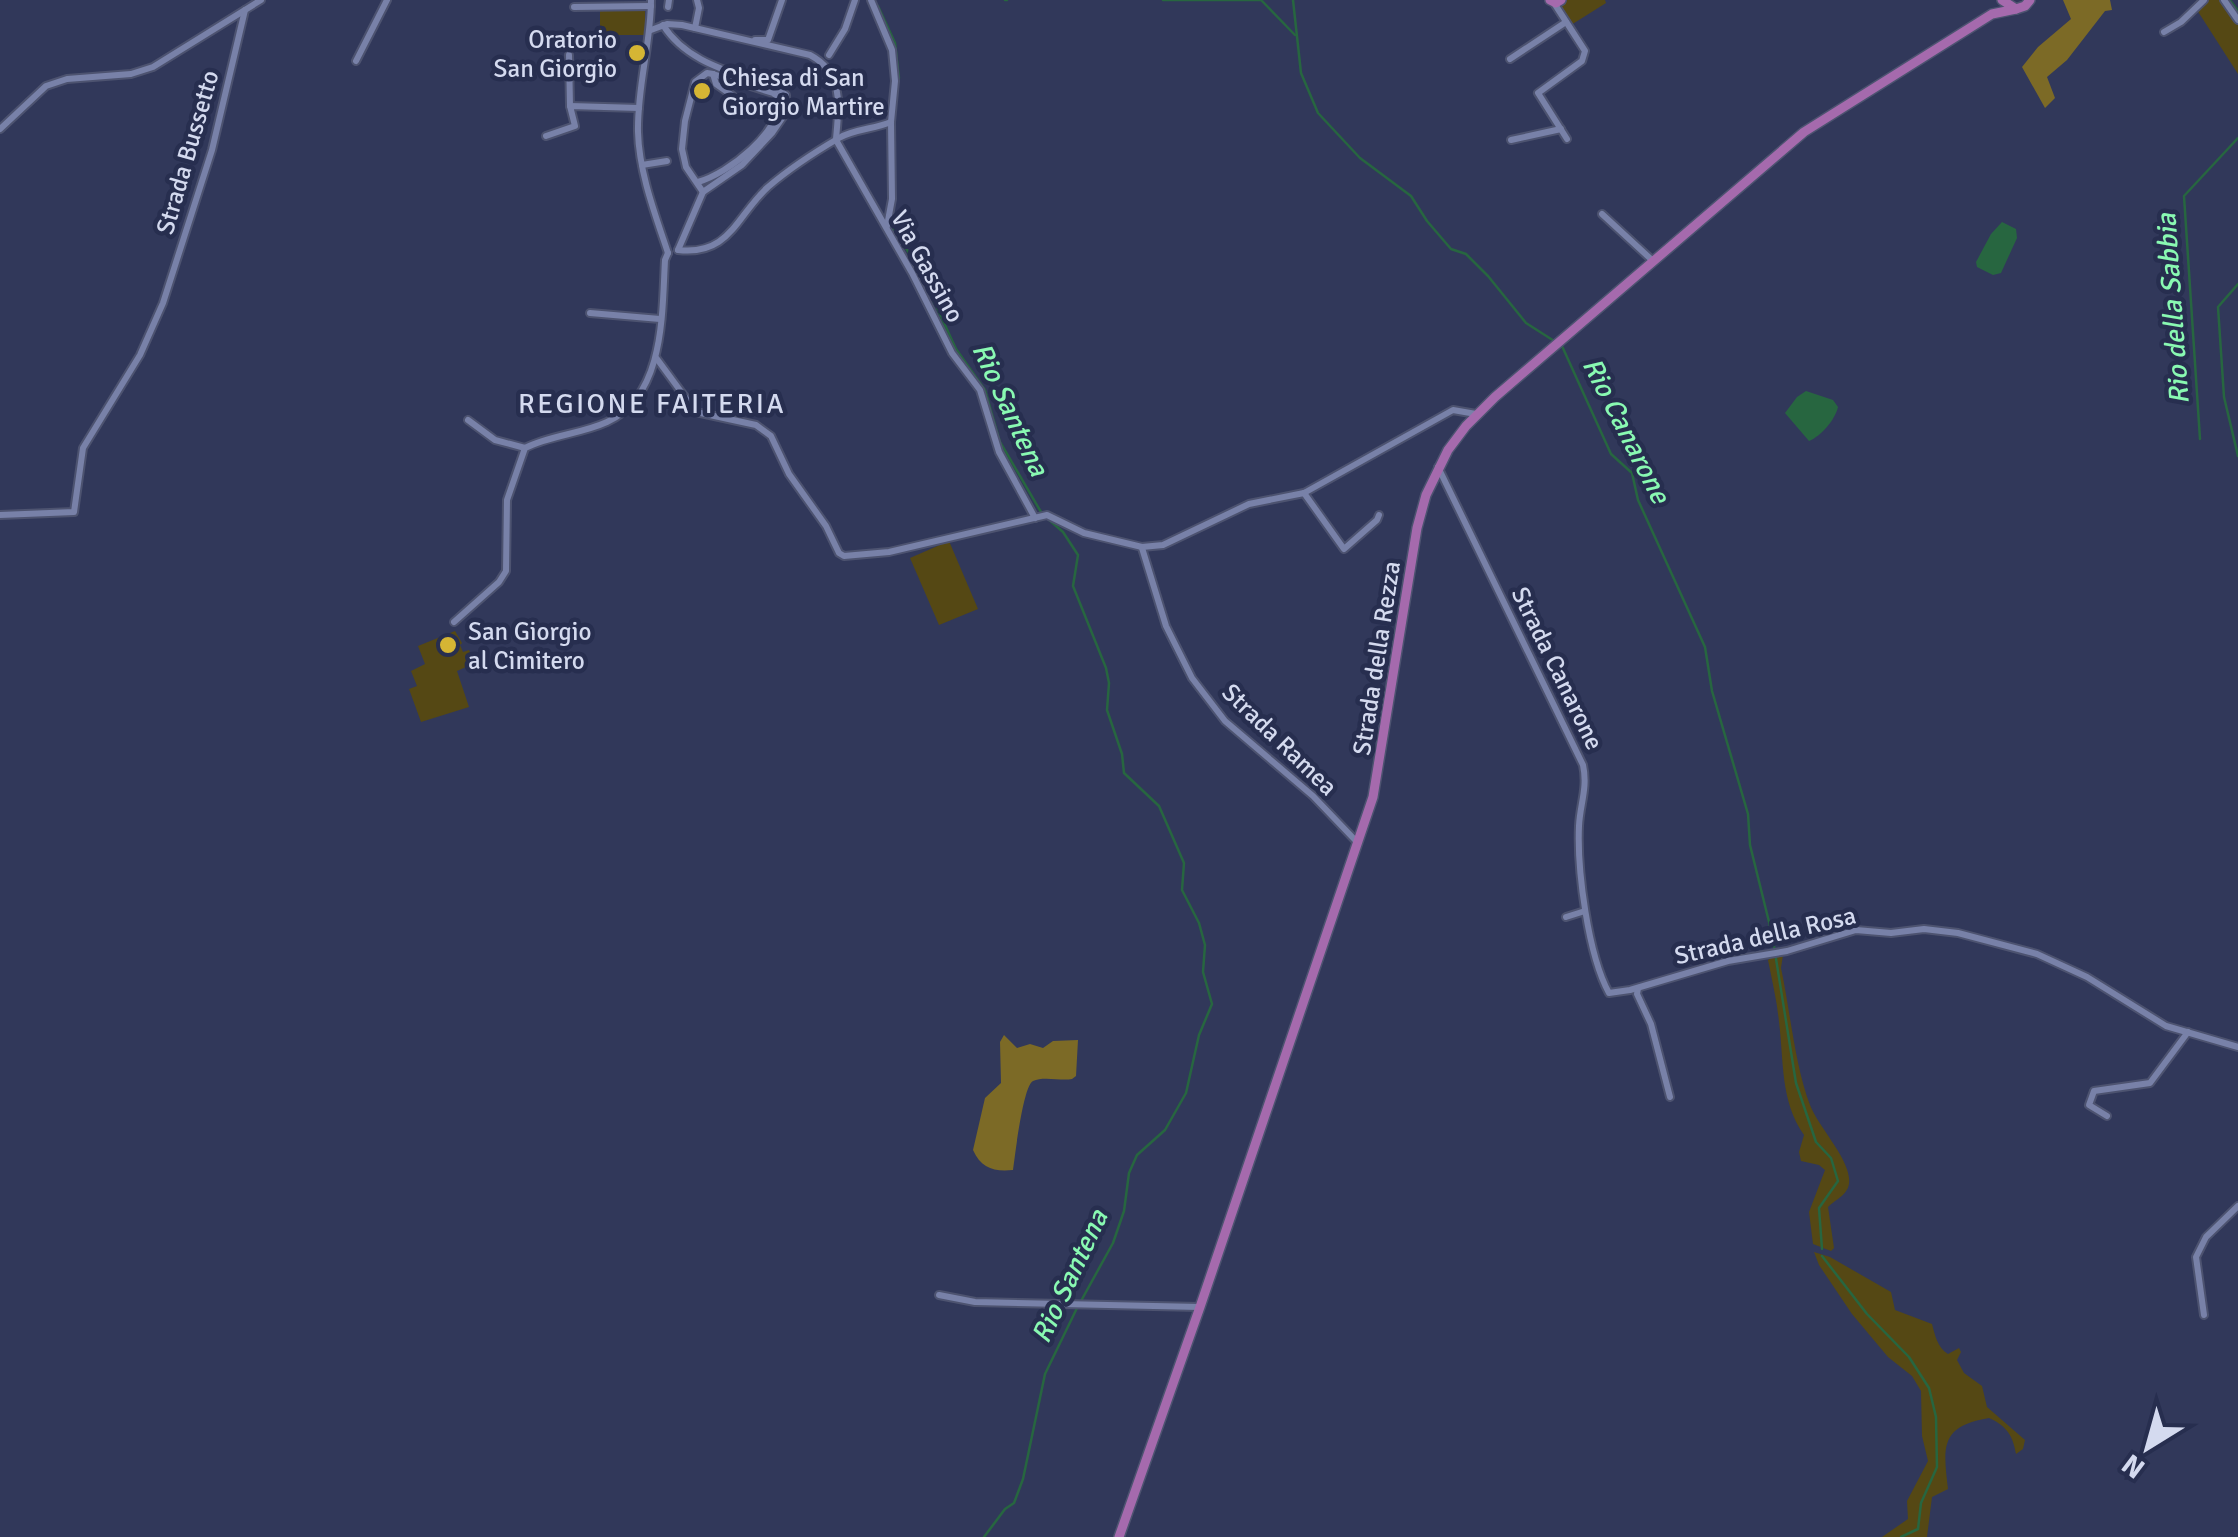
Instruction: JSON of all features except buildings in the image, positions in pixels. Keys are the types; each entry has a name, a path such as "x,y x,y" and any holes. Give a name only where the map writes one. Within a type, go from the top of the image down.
{"main road":[{"path":"2002,0 2016,9"},
{"name":"Strada della Rezza","path":"1992,14 2002,0"},
{"name":"Strada della Rezza","path":"1118,1537 1358,842 1378,772 1417,528 1437,466 1476,414 1804,132 1992,14 2031,1"}],"street":[{"path":"0,129 46,86 67,79 142,71 174,56 262,0"},
{"path":"356,61 387,0"},
{"path":"695,28 697,0"},
{"path":"719,34 768,40 782,0"},
{"path":"830,55 855,0"},
{"path":"872,0 892,50 895,91 888,232"},
{"path":"2164,32 2182,22 2204,0"},
{"path":"2224,0 2238,20"},
{"path":"468,420 495,440 525,448 608,422 639,392 656,359 664,260 668,252 642,165 638,131 644,64 652,30 650,3 574,7"},
{"path":"1556,3 1585,56 1538,93 1567,139"},
{"name":"Strada Bussetto","path":"0,514 74,512 83,448 140,355 163,304 212,150 245,10"},
{"path":"1510,59 1566,22"},
{"path":"652,30 674,24 810,55 822,62 836,84 836,140"},
{"path":"663,25 682,49 786,94 785,114 752,156 702,192 678,250"},
{"path":"546,136 575,126 570,106 570,54"},
{"path":"690,60 703,60"},
{"path":"685,103 691,78 705,70 733,72"},
{"path":"698,182 732,166 765,133 780,108 780,98 713,74 707,73 695,82 682,139 686,167 702,192"},
{"path":"713,74 716,84 733,96 734,110"},
{"path":"570,106 640,108"},
{"path":"668,252 706,249 722,240 769,186 836,140 891,122"},
{"path":"1510,140 1560,129"},
{"name":"Via Gassino","path":"836,140 952,353 980,390 999,452 1042,516"},
{"path":"642,165 667,161"},
{"path":"876,213 884,216 890,208"},
{"path":"1602,214 1653,261"},
{"path":"590,314 660,319"},
{"path":"656,359 696,412 756,426 771,436 789,474 826,526 841,555 889,552 1042,516 1084,533 1142,547 1177,539 1248,504 1304,493 1453,410 1476,414"},
{"path":"454,622 506,572 507,500 525,448"},
{"name":"Strada Canarone","path":"1437,466 1583,765 1587,786 1578,828 1585,911 1606,990 1635,991"},
{"path":"1304,493 1344,550 1379,514"},
{"name":"Strada Ramea","path":"1142,547 1166,626 1192,678 1224,720 1313,796 1358,842"},
{"path":"1566,917 1585,911"},
{"name":"Strada della Rosa","path":"1635,991 1728,961 1774,953 1856,930 1892,933 1924,929 2037,954 2087,978 2166,1026 2238,1047"},
{"path":"1635,991 1651,1024 1670,1097"},
{"path":"2107,1116 2090,1106 2094,1090 2150,1083 2188,1032"},
{"path":"2204,1315 2196,1257 2206,1237 2238,1206"},
{"path":"939,1295 975,1302 1200,1306"}],"shaded area":[{"path":"1565,0 1606,3 1571,25 1560,8"},
{"path":"2063,0 2110,0 2112,10 2105,11 2067,60 2047,77 2055,98 2045,108 2022,67 2038,47 2071,19"},
{"path":"2208,0 2221,0 2238,23 2238,74 2197,10"},
{"path":"600,8 645,8 645,35 600,35"},
{"path":"2002,222 2016,229 2017,238 2001,273 1993,275 1977,267 1976,262"},
{"path":"1806,391 1833,400 1838,407 1827,427 1809,441 1785,413"},
{"path":"949,541 978,609 939,625 910,558"},
{"path":"455,631 463,652 469,650 475,663 457,671 469,707 421,722 409,689 417,686 411,671 425,664 418,646"},
{"path":"1783,955 1781,968 1805,1090 1849,1178 1846,1192 1828,1207 1834,1248 1831,1251 1813,1244 1809,1212 1825,1170 1801,1161 1799,1152 1804,1135 1787,1095 1768,960"},
{"path":"1004,1035 1017,1048 1030,1044 1043,1048 1053,1041 1078,1040 1076,1076 1037,1080 1029,1086 1013,1170 984,1165 973,1150 985,1098 1001,1083 1000,1042"},
{"path":"1814,1252 1891,1292 1895,1310 1932,1324 1939,1344 1948,1354 1959,1348 1957,1360 1964,1373 1982,1386 1987,1407 2025,1440 2023,1449 2016,1454 2008,1432 1989,1418 1953,1433 1945,1461 1948,1489 1932,1497 1927,1537 1882,1537 1908,1519 1907,1501 1928,1461 1922,1436 1921,1391 1912,1376 1888,1357 1852,1314"}],"waterway":[{"path":"1163,0 1261,0 1295,35"},
{"name":"Rio Canarone","path":"1293,0 1301,73 1318,113 1360,158 1411,196 1451,249 1466,254 1526,323 1562,346 1611,454 1632,473 1638,500 1705,647 1712,691 1748,814 1750,845 1772,934 1796,1083 1816,1142 1831,1158 1838,1181 1819,1208 1822,1249"},
{"name":"Rio della Sabbia","path":"2230,0 2238,11"},
{"name":"Rio Santena","path":"878,6 895,43 899,78"},
{"name":"Rio della Sabbia","path":"2200,439 2184,196 2238,138"},
{"name":"Rio Santena","path":"892,226 919,269 956,349 985,390 1000,442 1041,512"},
{"path":"2238,284 2218,307 2224,397 2238,456"},
{"name":"Rio Santena","path":"1047,518 1063,532 1078,555 1073,586 1106,668 1107,710 1122,754 1124,773 1159,806 1184,863 1182,890 1205,945 1203,972 1212,1004 1199,1035 1186,1093 1165,1130 1137,1155 1113,1243 1081,1301"},
{"path":"1822,1256 1867,1314 1909,1357 1929,1388 1936,1417 1937,1467 1921,1503 1918,1529 1901,1537"},
{"name":"Rio Santena","path":"984,1537 1014,1503 1023,1479 1045,1374 1077,1308"}],"place":[{"name":"Oratorio San Giorgio","path":"637,53"},
{"name":"Chiesa di San Giorgio Martire","path":"702,91"},
{"name":"San Giorgio al Cimitero","path":"448,645"}],"district":[{"name":"REGIONE FAITERIA","path":"652,403"}]}
